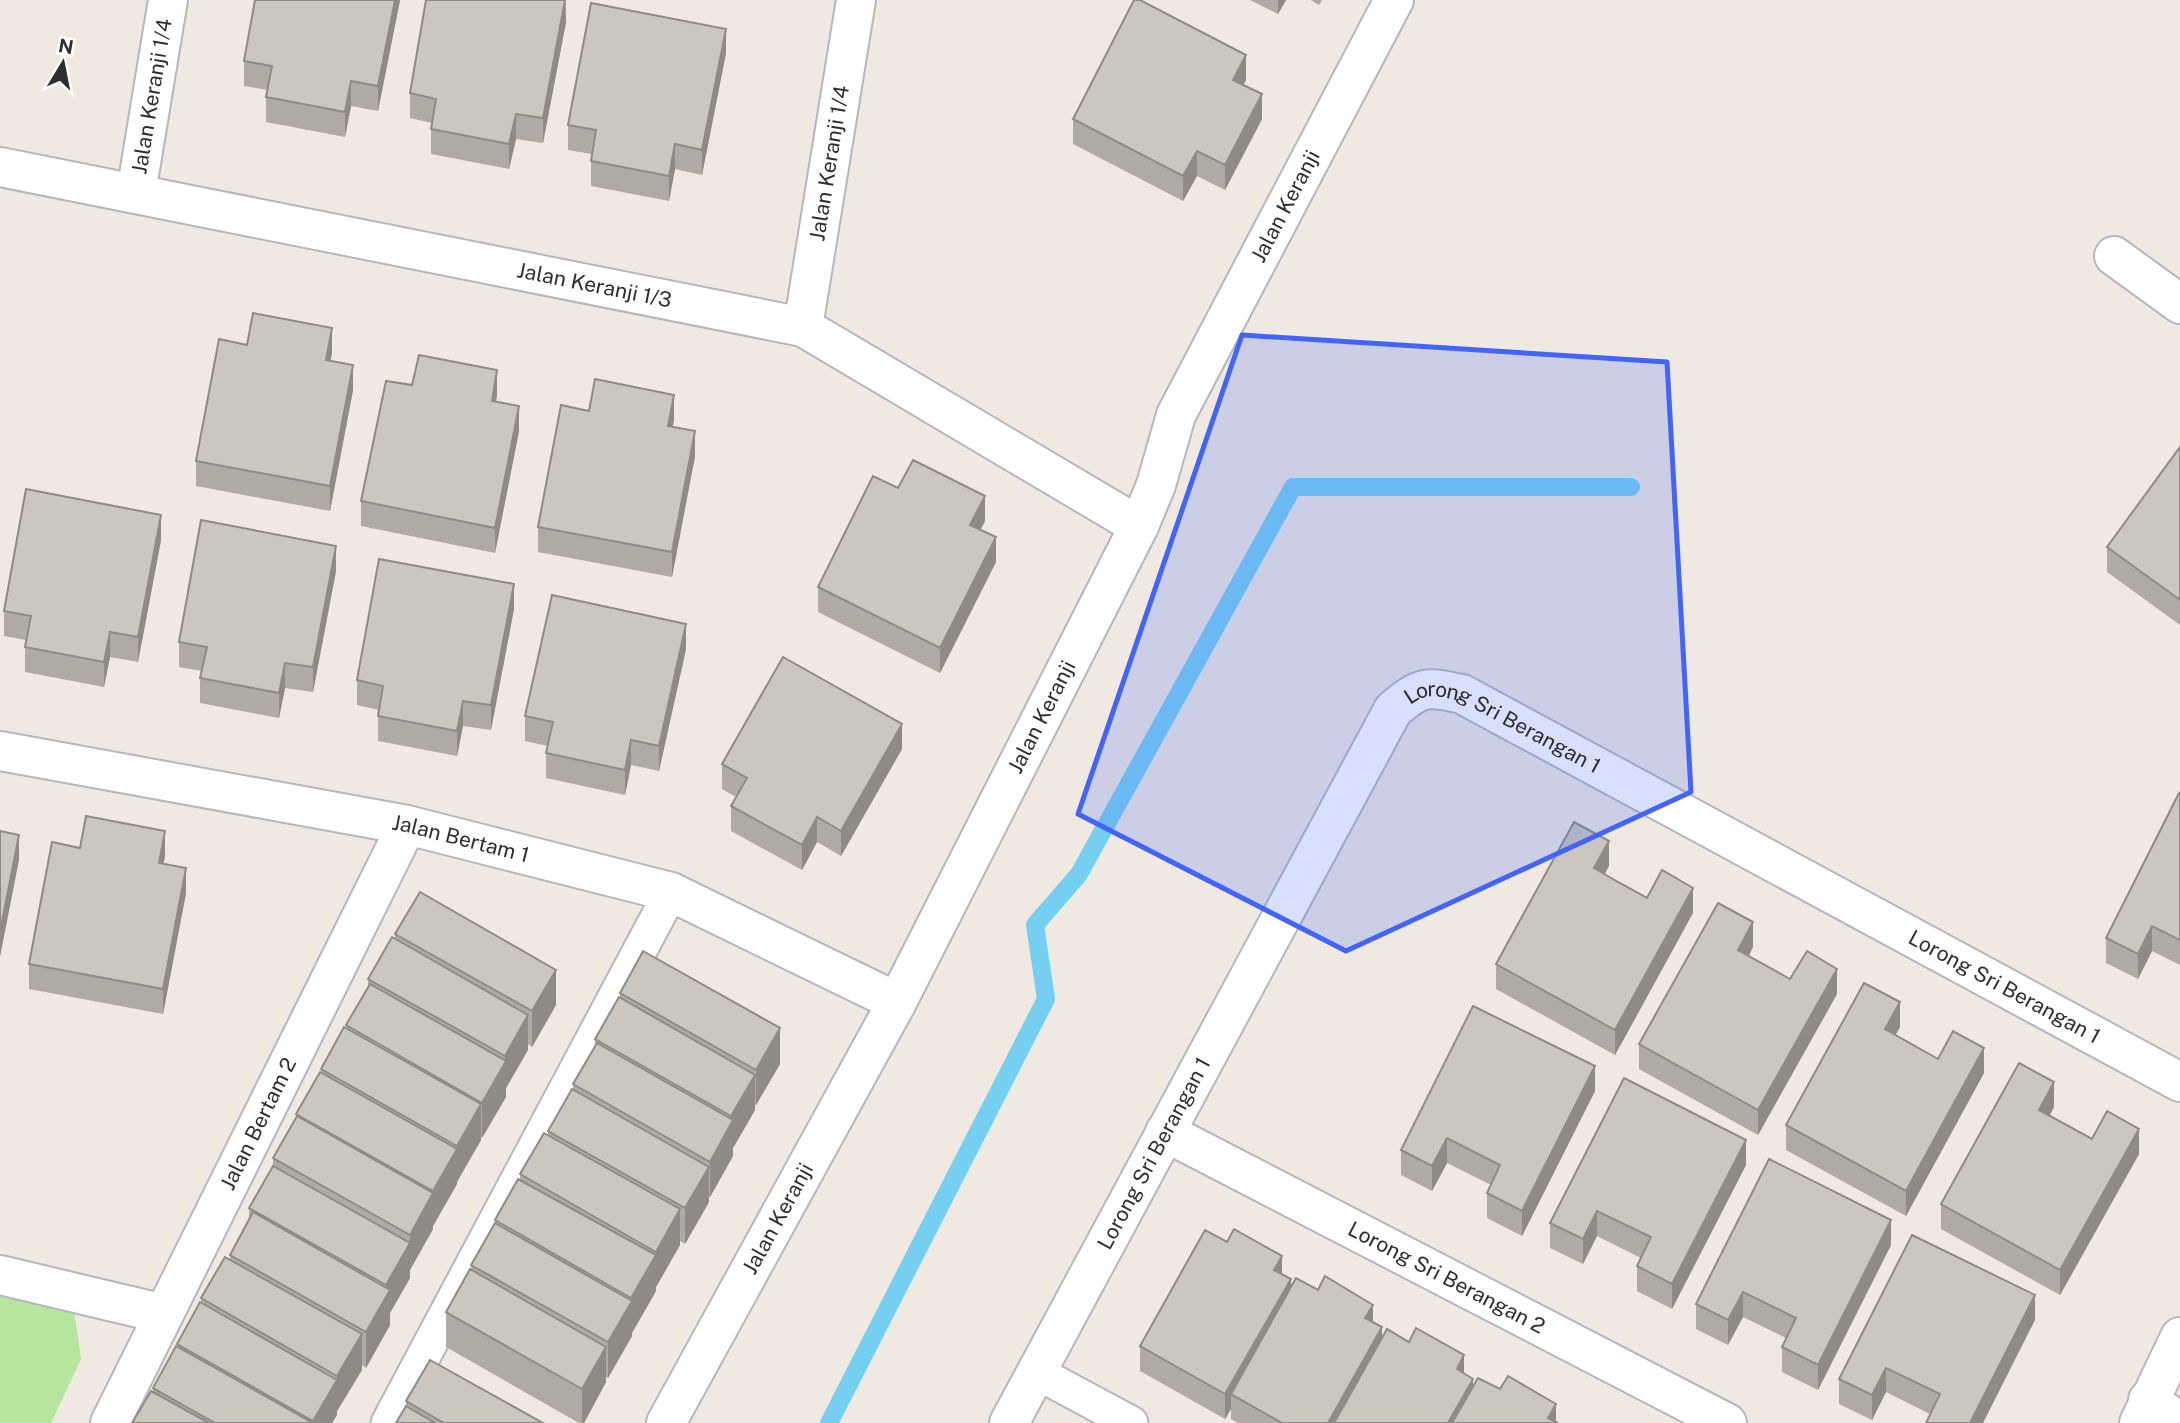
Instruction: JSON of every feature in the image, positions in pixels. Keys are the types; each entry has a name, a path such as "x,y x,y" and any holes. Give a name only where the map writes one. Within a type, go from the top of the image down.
{"street":[{"name":"Jalan Keranji 1/4","path":"136,193 168,0"},
{"name":"Jalan Keranji 1/4","path":"803,327 856,0"},
{"name":"Jalan Keranji","path":"666,1423 897,1002 1139,526 1156,485 1176,415 1394,0"},
{"name":"Jalan Keranji 1/3","path":"0,167 803,327 1139,526"},
{"path":"2114,256 2180,304"},
{"name":"Lorong Sri Berangan 1","path":"1009,1423 1393,710 1414,691 1436,688 1462,694 1474,700 2180,1082"},
{"name":"Jalan Bertam 1","path":"0,751 407,825 671,892 897,1002"},
{"name":"Jalan Bertam 2","path":"110,1423 407,825"},
{"name":"Lorong Sri Berangan 2","path":"1165,1132 1727,1423"},
{"path":"0,1275 164,1314"},
{"path":"2180,1337 2143,1412 2180,1422"}],"lane":[{"path":"388,1423 671,892"},
{"path":"1036,1372 1131,1423"}],"highlighted area":[{"path":"1242,335 1667,362 1691,792 1346,951 1078,814"}],"green space":[{"path":"0,1288 73,1303 81,1359 51,1423 0,1423"}],"building":[{"path":"255,0 395,0 378,86 351,81 345,112 266,97 272,66 244,61"},
{"path":"426,0 565,0 543,118 516,114 509,144 431,129 436,99 410,93"},
{"path":"1134,0 1140,0 1246,55 1233,80 1262,94 1225,165 1197,151 1183,176 1073,119"},
{"path":"591,3 726,29 702,150 675,144 669,176 591,161 596,130 568,125"},
{"path":"253,313 332,328 326,360 353,365 330,486 196,461 219,339 247,345"},
{"path":"419,355 497,370 492,401 519,406 495,528 361,501 386,381 412,385"},
{"path":"595,379 674,395 668,426 695,431 672,552 538,527 561,405 589,411"},
{"path":"2180,447 2180,600 2107,547"},
{"path":"913,460 985,496 970,525 996,537 940,648 818,587 873,476 898,488"},
{"path":"26,489 161,515 138,637 110,632 104,662 25,647 31,616 4,611"},
{"path":"201,520 336,546 313,667 285,663 279,693 200,678 207,647 179,642"},
{"path":"379,559 514,584 491,705 463,701 457,731 378,716 383,686 357,680"},
{"path":"552,595 686,624 659,746 631,740 625,770 546,753 553,722 525,716"},
{"path":"783,657 902,724 841,831 817,817 802,845 731,806 747,778 722,764"},
{"path":"2179,793 2180,940 2152,926 2138,954 2106,938"},
{"path":"86,816 165,831 159,863 186,868 163,989 29,964 52,842 80,848"},
{"path":"1574,822 1609,841 1594,868 1618,882 1647,898 1662,870 1693,888 1615,1030 1496,964"},
{"path":"0,831 19,835 0,932"},
{"path":"420,892 556,970 532,1011 395,934"},
{"path":"1718,903 1753,922 1738,950 1790,979 1807,951 1837,969 1758,1110 1639,1044"},
{"path":"392,937 528,1015 505,1056 368,979"},
{"path":"643,951 780,1028 756,1070 620,993"},
{"path":"1864,983 1900,1002 1885,1029 1938,1059 1953,1031 1984,1048 1906,1191 1786,1125"},
{"path":"370,984 506,1061 482,1103 346,1025"},
{"path":"619,997 755,1075 731,1116 595,1039"},
{"path":"1473,1006 1595,1066 1522,1211 1487,1193 1500,1165 1447,1138 1432,1166 1401,1150"},
{"path":"344,1027 481,1104 457,1146 321,1069"},
{"path":"597,1043 733,1120 710,1162 573,1084"},
{"path":"2019,1063 2054,1082 2039,1110 2092,1139 2107,1111 2139,1129 2060,1270 1941,1204"},
{"path":"320,1072 457,1149 433,1191 296,1114"},
{"path":"1624,1078 1746,1140 1672,1284 1637,1266 1651,1237 1597,1211 1583,1239 1550,1223"},
{"path":"572,1089 709,1167 685,1208 548,1131"},
{"path":"297,1116 433,1193 410,1235 273,1158"},
{"path":"544,1133 680,1209 656,1252 520,1174"},
{"path":"1769,1159 1891,1220 1818,1365 1782,1347 1796,1318 1743,1292 1728,1320 1696,1304"},
{"path":"273,1166 410,1243 386,1285 249,1208"},
{"path":"518,1179 656,1255 631,1298 495,1220"},
{"path":"253,1212 390,1290 366,1332 230,1255"},
{"path":"495,1223 632,1301 608,1342 471,1265"},
{"path":"1234,1229 1282,1256 1274,1270 1291,1279 1225,1394 1140,1346 1205,1230 1227,1242"},
{"path":"1912,1235 2035,1295 1970,1423 1926,1423 1940,1394 1886,1368 1872,1395 1839,1379"},
{"path":"225,1257 362,1334 337,1376 201,1298"},
{"path":"470,1269 606,1347 582,1389 446,1312"},
{"path":"1325,1276 1373,1305 1365,1318 1382,1327 1328,1423 1282,1423 1231,1394 1296,1278 1318,1290"},
{"path":"200,1302 337,1380 313,1421 177,1344"},
{"path":"1416,1328 1464,1355 1457,1369 1473,1379 1448,1423 1334,1423 1387,1329 1409,1342"},
{"path":"176,1346 313,1423 215,1423 153,1388"},
{"path":"430,1360 543,1423 444,1423 406,1401"},
{"path":"1508,1376 1556,1404 1548,1418 1558,1423 1452,1423 1478,1378 1500,1389"},
{"path":"151,1391 209,1423 132,1423"},
{"path":"406,1406 435,1423 396,1423"}],"waterway":[{"path":"829,1423 1046,999 1035,925 1079,874 1293,487 1631,487"}]}
